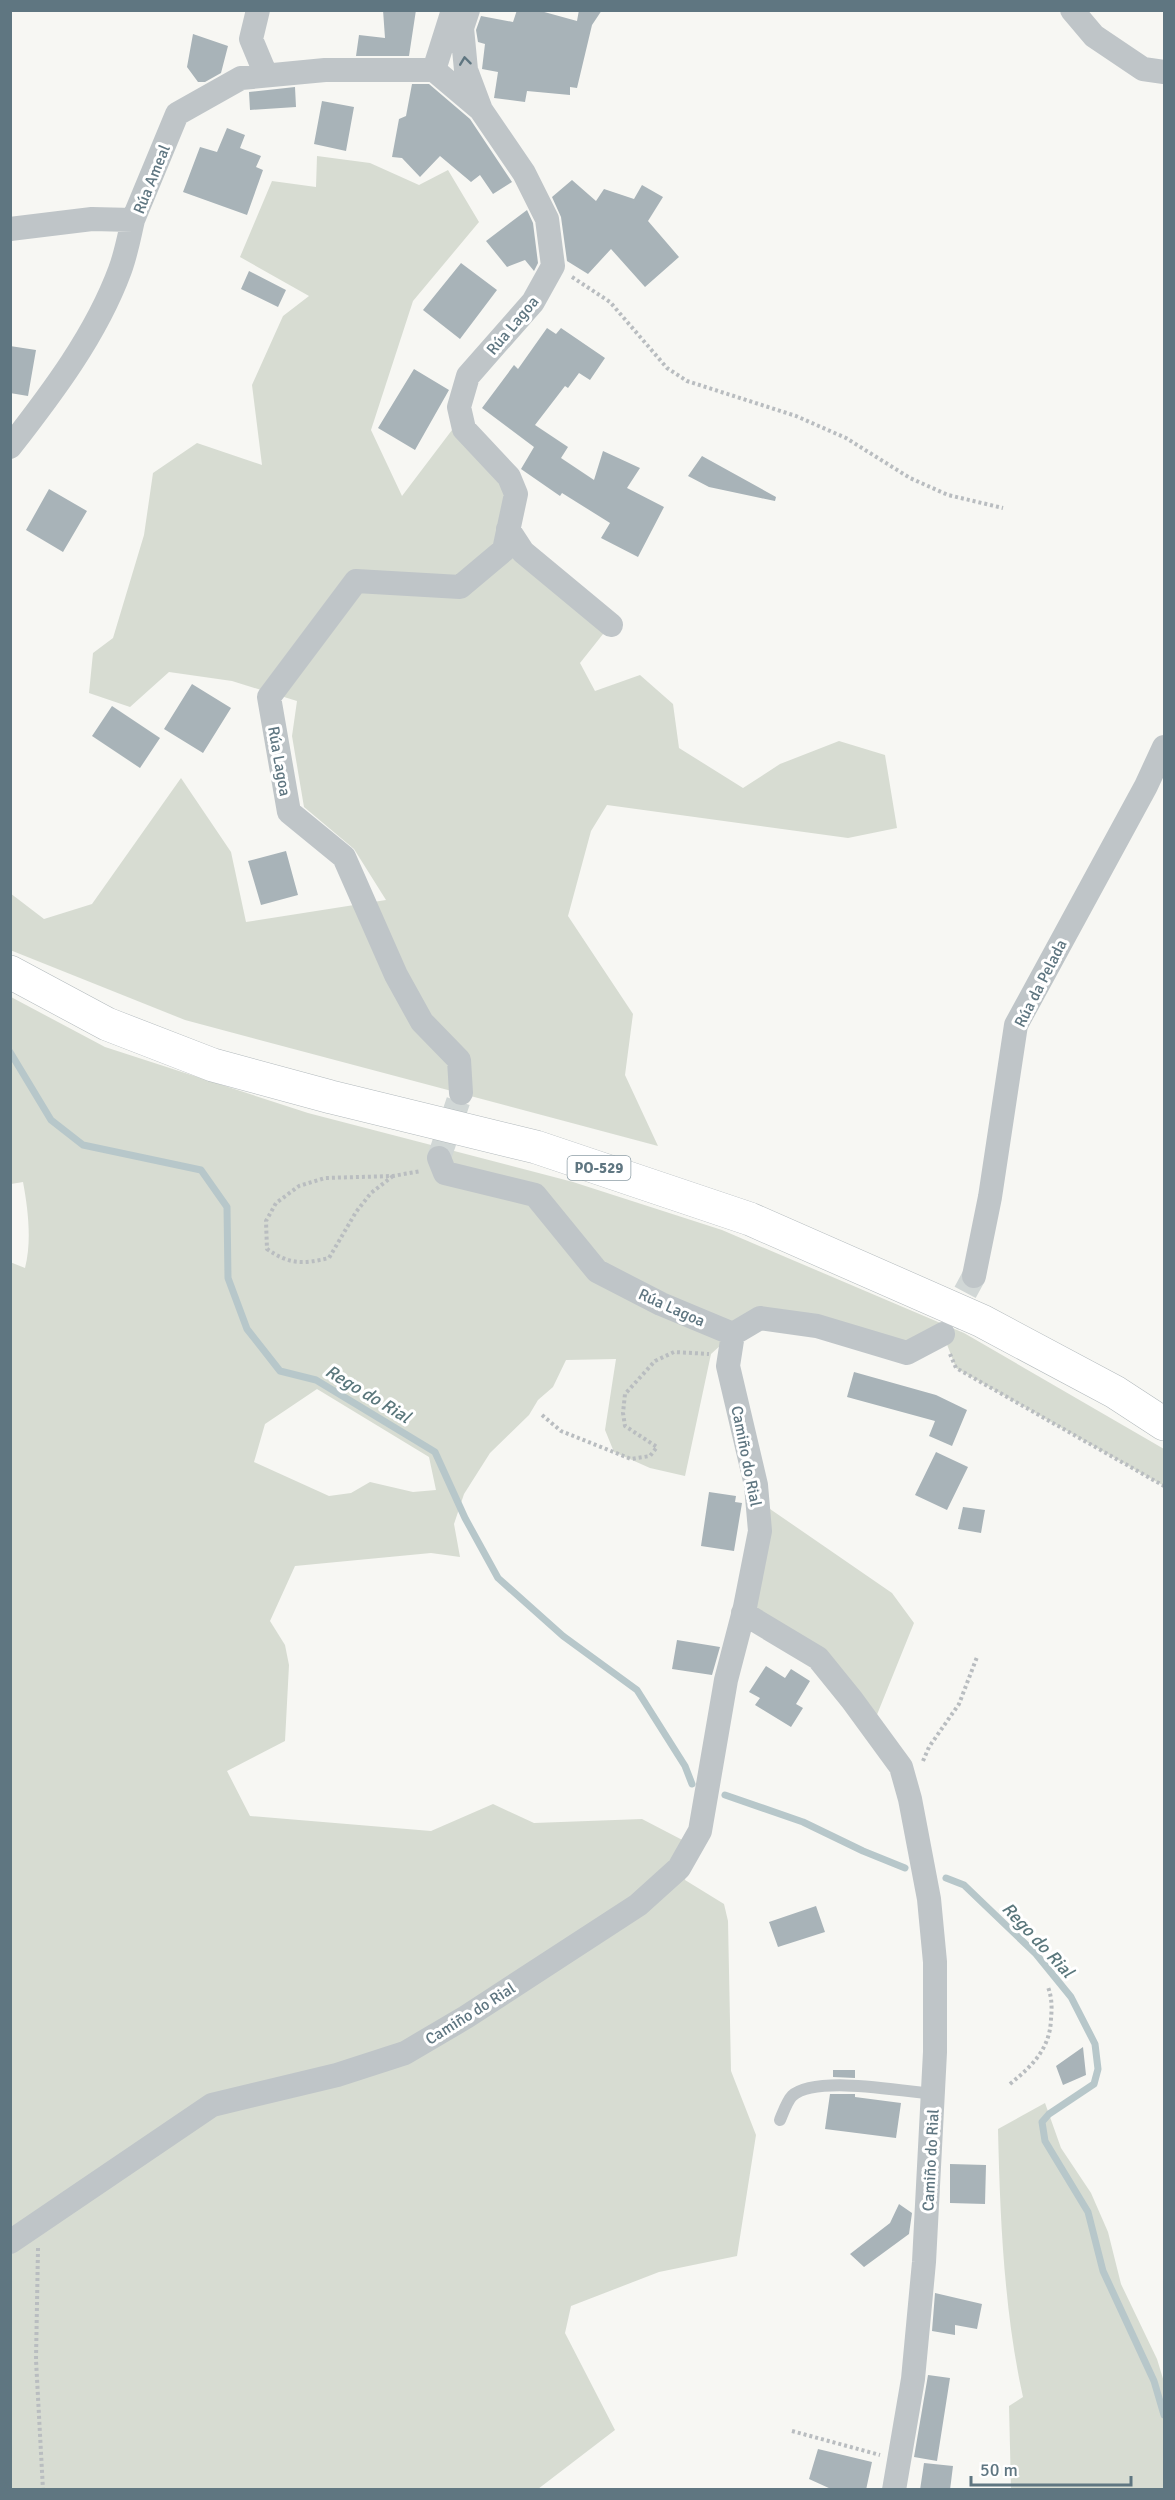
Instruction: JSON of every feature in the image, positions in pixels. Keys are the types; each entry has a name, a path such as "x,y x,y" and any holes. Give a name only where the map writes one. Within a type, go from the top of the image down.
{"main road":[{"name":"PO-529","path":"10,972 107,1024 213,1065 331,1097 536,1147 750,1219 982,1322 1115,1392 1164,1424"}],"street":[{"path":"258,10 251,39 266,75"},
{"path":"453,10 434,70 481,110"},
{"path":"468,10 462,28 466,69 481,110 524,173 547,219 553,266"},
{"path":"1072,10 1094,36 1104,43 1143,69 1164,72"},
{"name":"Rúa Ameal","path":"10,230 92,219 134,220 177,114 241,78 325,70 434,70"},
{"path":"10,447 51,394 98,318 120,269 134,220"},
{"name":"Rúa Lagoa","path":"461,1093 459,1060 422,1022 396,975 344,857 289,812 268,697 356,581 460,587 504,550 516,494 509,477 464,429 459,407 468,376 533,302 553,266"},
{"path":"508,529 523,552 611,625"},
{"name":"Rúa da Pelada","path":"974,1276 990,1197 1016,1025 1146,786 1164,747"},
{"name":"Rúa Lagoa","path":"442,1165 534,1195 597,1270 661,1304 733,1334"},
{"path":"733,1334 760,1318 817,1326 907,1353 943,1334"},
{"name":"Camiño do Rial","path":"10,2242 212,2105 337,2075 405,2053 466,2017 638,1905 679,1868 700,1831 726,1680 760,1531 756,1485 728,1366 733,1334"},
{"name":"Camiño do Rial","path":"743,1613 818,1658 901,1767 910,1799 929,1899 934,1962 933,2094 918,2340 894,2490"}],"lane":[{"path":"780,2120 792,2096 811,2086 835,2084 933,2094"}],"path":[{"path":"553,266 610,302 667,368 687,381 796,416 846,438 910,478 948,495 1003,508"},
{"path":"393,1176 371,1193 356,1212 329,1258 304,1264 281,1259 267,1249 266,1221 276,1203 299,1186 325,1178 393,1176 442,1165"},
{"path":"542,1415 561,1431 630,1459 651,1456 657,1447 625,1426 623,1413 625,1394 656,1361 674,1352 711,1354 733,1334"},
{"path":"943,1334 956,1368 1164,1486"},
{"path":"910,1799 929,1747 959,1704 977,1657"},
{"path":"1010,2084 1029,2068 1047,2044 1051,2031 1052,1998 1048,1987"},
{"path":"38,2223 36,2360 43,2490"},
{"path":"792,2431 898,2461"}],"shaded area":[{"path":"317,156 370,163 419,185 448,170 479,222 413,301 371,430 402,496 452,430 504,489 504,550 607,629 580,663 595,691 640,675 673,704 679,748 743,788 780,764 839,741 885,755 897,828 848,838 607,805 591,831 568,916 633,1014 625,1075 658,1146 185,1020 10,950 10,893 44,919 92,904 181,778 231,852 246,922 386,900 354,849 304,807 292,736 297,701 232,681 169,672 130,707 89,693 93,653 113,638 144,535 153,473 197,443 262,465 252,385 283,316 309,296 240,257 272,181 316,187"},
{"path":"11,997 105,1047 308,1113 573,1182 722,1230 964,1333 1164,1449 1164,1486 956,1368 943,1334 907,1353 760,1318 733,1334 711,1354 685,1476 650,1468 614,1452 605,1430 616,1359 566,1360 553,1387 538,1400 529,1415 490,1453 464,1494 454,1524 460,1557 431,1553 295,1566 270,1621 285,1645 289,1665 285,1741 227,1771 250,1816 431,1831 493,1804 534,1823 642,1819 692,1845 685,1880 724,1904 728,1921 731,2071 756,2135 737,2256 659,2272 571,2306 565,2333 615,2430 538,2489 11,2489 10,1262 25,1268 29,1236 23,1182 11,1184","holes":["317,1389 429,1457 436,1490 413,1492 370,1482 351,1493 329,1496 254,1462 265,1424"]},
{"path":"757,1500 892,1593 914,1623 872,1727 818,1658 743,1613"},
{"path":"1045,2103 1061,2148 1091,2193 1108,2232 1121,2284 1157,2359 1164,2382 1164,2489 1011,2489 1009,2406 1023,2397 1007,2298 998,2129"}],"building":[{"path":"383,10 416,10 409,56 356,56 359,35 385,38"},
{"path":"517,10 537,10 577,21 579,10 602,10 592,25 577,88 570,87 570,95 527,91 525,102 494,98 498,72 482,69 485,44 478,42 476,30 481,16 513,22"},
{"path":"193,34 228,46 221,73 205,82 198,82 187,67"},
{"path":"412,84 429,84 470,119 512,182 493,194 480,175 471,182 440,156 420,177 402,158 392,157 399,119 406,116"},
{"path":"295,87 296,107 250,110 249,92"},
{"path":"322,101 354,107 346,151 314,144"},
{"path":"227,128 245,135 240,148 261,156 256,167 263,170 247,215 183,192 200,147 217,152"},
{"path":"572,180 596,201 604,189 634,199 642,185 663,197 648,221 679,257 645,287 611,249 588,274 567,261 561,217 552,197"},
{"path":"527,210 533,223 538,263 534,271 525,260 507,267 486,241"},
{"path":"461,263 497,290 460,339 423,310"},
{"path":"249,271 286,290 278,307 241,289"},
{"path":"547,328 556,334 561,328 605,358 590,380 579,373 568,388 565,386 535,425 568,447 561,458 594,480 603,451 640,468 627,488 664,507 638,557 601,538 610,523 562,493 560,496 521,469 534,447 482,408 514,365 518,369"},
{"path":"10,346 36,350 28,396 10,393"},
{"path":"414,369 449,390 415,450 378,428"},
{"path":"702,456 776,497 775,501 709,487 688,476"},
{"path":"49,489 87,511 63,552 26,530"},
{"path":"192,684 231,708 203,753 164,729"},
{"path":"112,706 160,738 140,768 92,736"},
{"path":"286,851 298,895 261,905 248,861"},
{"path":"854,1372 936,1395 967,1410 952,1446 929,1436 935,1421 847,1397"},
{"path":"936,1452 968,1467 947,1510 915,1495"},
{"path":"709,1492 736,1496 735,1502 742,1503 734,1551 701,1546"},
{"path":"963,1507 985,1510 981,1533 958,1529"},
{"path":"677,1640 720,1647 712,1675 672,1669"},
{"path":"766,1666 785,1678 791,1669 810,1681 796,1704 803,1708 791,1727 755,1705 760,1698 749,1692"},
{"path":"816,1906 825,1932 778,1947 769,1922"},
{"path":"1083,2047 1086,2075 1063,2085 1056,2066"},
{"path":"833,2070 855,2070 855,2078 833,2077"},
{"path":"830,2094 855,2094 855,2097 901,2103 896,2138 825,2129"},
{"path":"950,2164 986,2165 985,2204 950,2203"},
{"path":"899,2204 912,2213 909,2234 864,2267 850,2254 890,2223"},
{"path":"935,2293 982,2304 977,2329 955,2325 955,2335 932,2331"},
{"path":"928,2375 950,2378 937,2461 914,2457"},
{"path":"818,2449 872,2462 866,2490 831,2489 809,2479"},
{"path":"924,2463 953,2466 950,2490 920,2490"}],"waterway":[{"name":"Rego do Rial","path":"10,1052 51,1120 83,1145 201,1170 227,1207 228,1278 247,1329 280,1371 316,1380 435,1452 465,1518 498,1578 563,1636 637,1690 685,1766 692,1784"},
{"name":"Rego do Rial","path":"725,1795 803,1822 905,1868"},
{"name":"Rego do Rial","path":"946,1878 964,1885 1036,1954 1071,1997 1095,2044 1098,2069 1094,2084 1049,2114 1042,2122 1045,2141 1088,2212 1103,2271 1154,2381 1164,2415"}],"tunnel":[{"path":"439,1158 461,1093"},
{"path":"948,1324 974,1276"}]}
